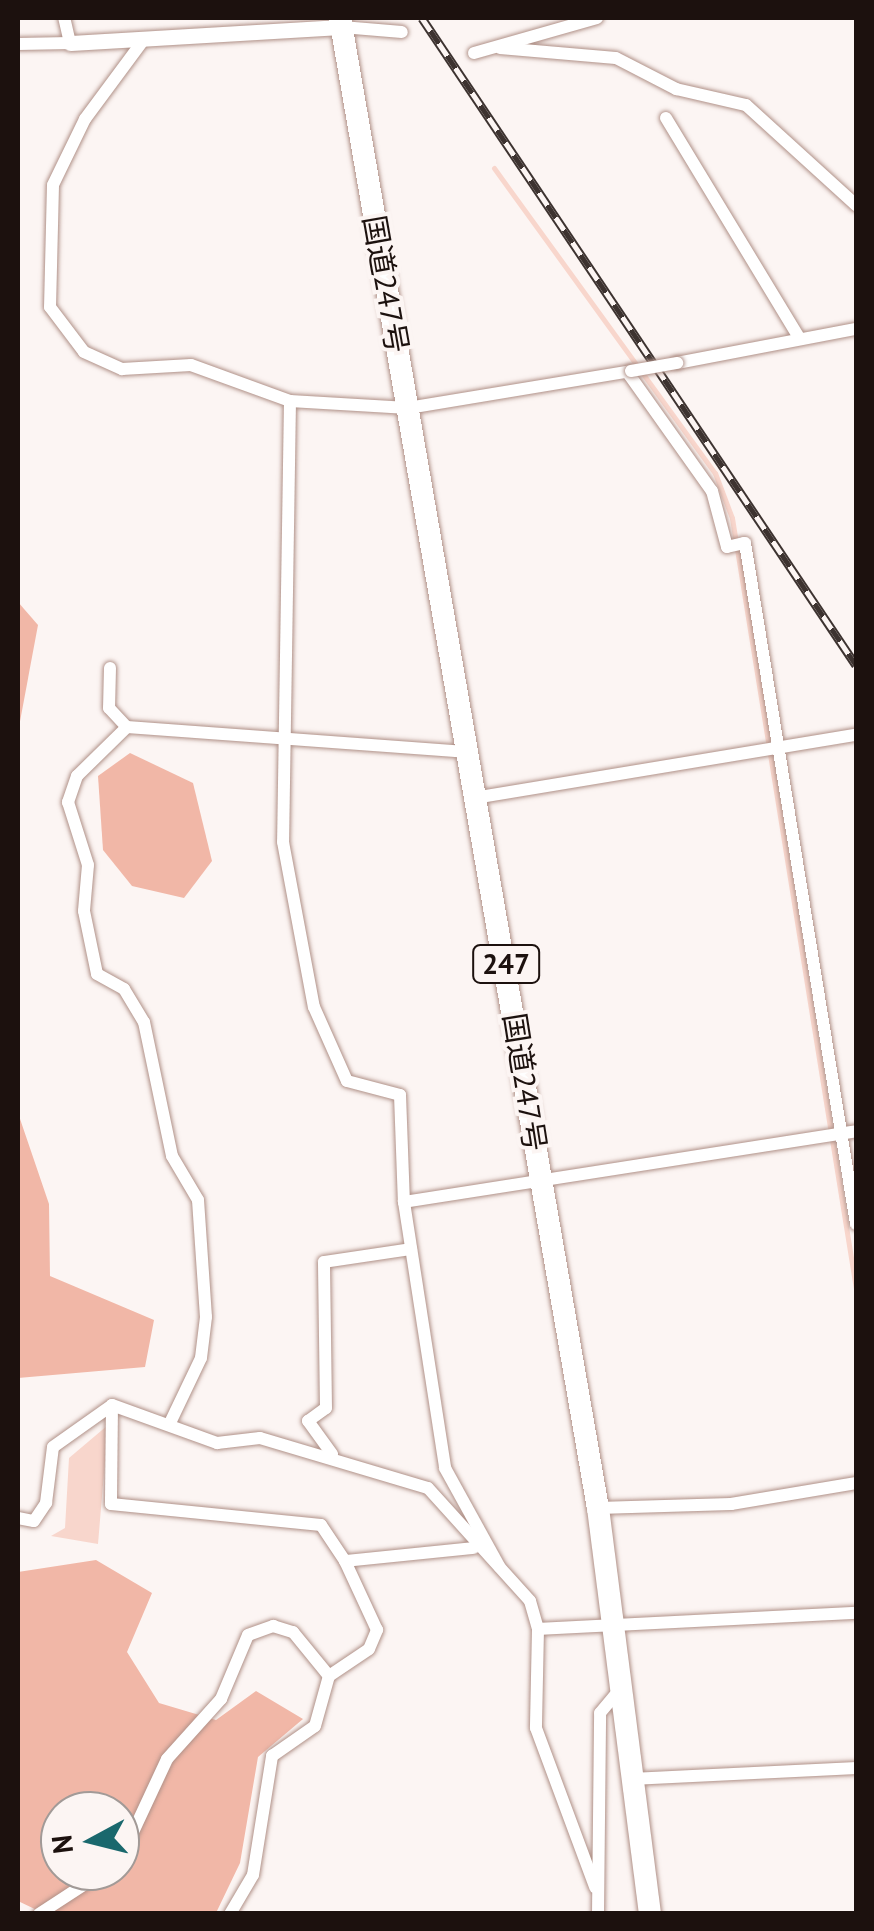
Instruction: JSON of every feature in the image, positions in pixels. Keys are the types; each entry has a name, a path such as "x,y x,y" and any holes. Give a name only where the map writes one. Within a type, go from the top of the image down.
{"highway":[{"name":"国道247号","path":"341,22 480,797 598,1508 650,1914"}],"street":[{"path":"64,18 70,42"},
{"path":"474,53 597,18"},
{"path":"18,44 341,22 402,32"},
{"path":"145,38 85,119 53,185 50,307 84,352 122,369 191,365 290,401 408,408 677,364 856,329"},
{"path":"500,48 616,58 676,89 746,105 856,205"},
{"path":"666,118 800,339"},
{"path":"629,372 712,491 726,547 746,543 856,1224"},
{"path":"290,401 284,842 314,1007 348,1081 400,1095 404,1202 445,1468 499,1566 530,1601 538,1629 536,1728 595,1887"},
{"path":"110,668 109,708 127,726 472,752"},
{"path":"127,726 78,776 68,802 88,865 84,911 97,974 124,989 144,1022 172,1156 198,1200 206,1317 201,1358 171,1422"},
{"path":"480,797 856,736"},
{"path":"404,1202 542,1184 856,1132"},
{"path":"338,1459 310,1436 308,1421 326,1408 324,1262 411,1249"},
{"path":"112,1405 171,1422 216,1442 260,1438 428,1488 473,1548 499,1566"},
{"path":"18,1518 34,1521 46,1503 53,1448 112,1405"},
{"path":"112,1405 111,1504 320,1525 345,1561 377,1630 370,1649 329,1676 315,1726 272,1756 253,1875 230,1914"},
{"path":"598,1508 731,1504 856,1483"},
{"path":"345,1561 473,1548"},
{"path":"538,1629 856,1613"},
{"path":"140,1818 168,1758 221,1699 248,1635 273,1626 293,1632 329,1676"},
{"path":"598,1914 595,1887 600,1713 620,1689"},
{"path":"632,1779 856,1768"},
{"path":"39,1914 74,1891"}],"shaded area":[{"path":"18,602 38,625 18,732"},
{"path":"130,753 193,783 212,861 184,898 132,886 103,850 98,776"},
{"path":"18,1113 49,1204 50,1276 154,1320 145,1367 18,1378"},
{"path":"108,1425 98,1544 51,1536 65,1528 69,1458"},
{"path":"96,1560 152,1593 127,1652 159,1703 216,1720 256,1691 303,1719 258,1757 240,1863 216,1913 43,1913 18,1901 18,1572"}],"waterway":[{"path":"494,168 715,473 732,518 856,1289"}],"railway":[{"path":"422,18 856,665"}]}
